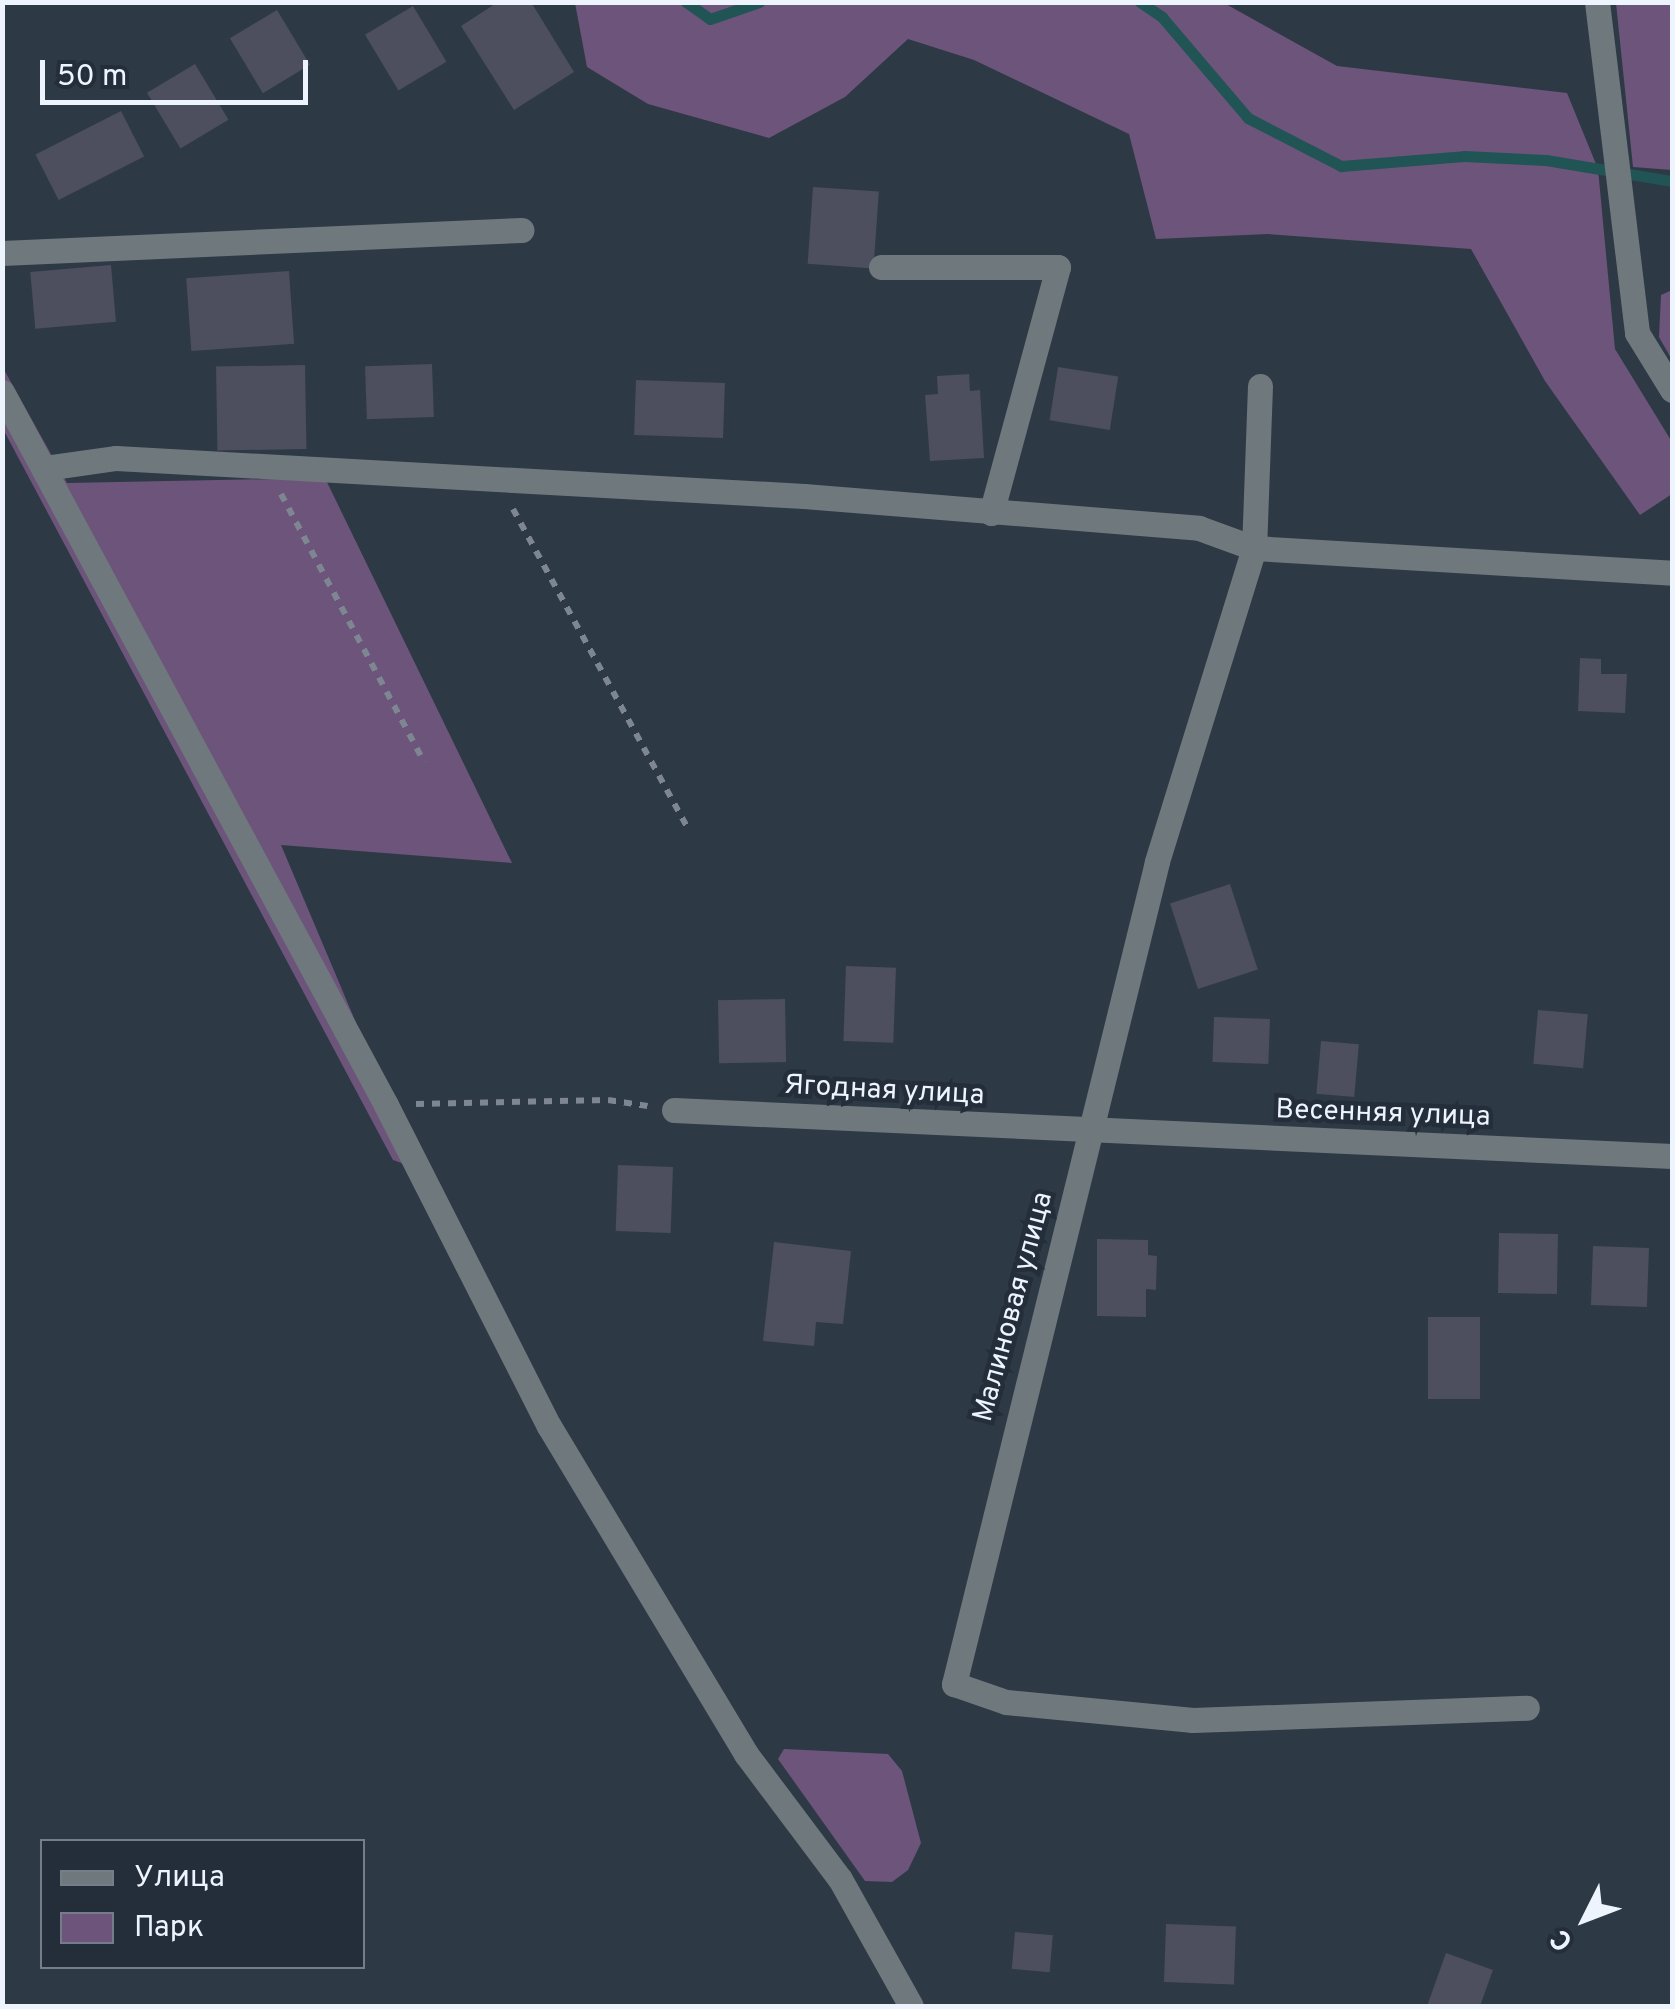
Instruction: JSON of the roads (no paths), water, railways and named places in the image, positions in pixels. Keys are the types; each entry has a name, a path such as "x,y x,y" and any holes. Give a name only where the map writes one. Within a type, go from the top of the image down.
{"street":[{"path":"1597,2 1637,333 1672,390"},
{"path":"2,253 521,230"},
{"path":"881,267 1058,267 992,514"},
{"name":"Малиновая улица","path":"1260,386 1254,548 1156,862 1091,1132 1020,1397 954,1684 1006,1702 1194,1720 1528,1708"},
{"path":"2,392 386,1105 550,1426 746,1754 840,1880 911,2006"},
{"path":"44,468 116,458 496,478 1199,528 1254,548 1672,572"},
{"name":"Ягодная улица","path":"674,1110 1091,1132"},
{"name":"Весенняя улица","path":"1091,1132 1672,1156"}],"waterway":[{"path":"686,2 710,19 759,2"},
{"path":"1140,2 1162,17 1248,118 1341,166 1464,156 1546,160 1672,181"}]}
